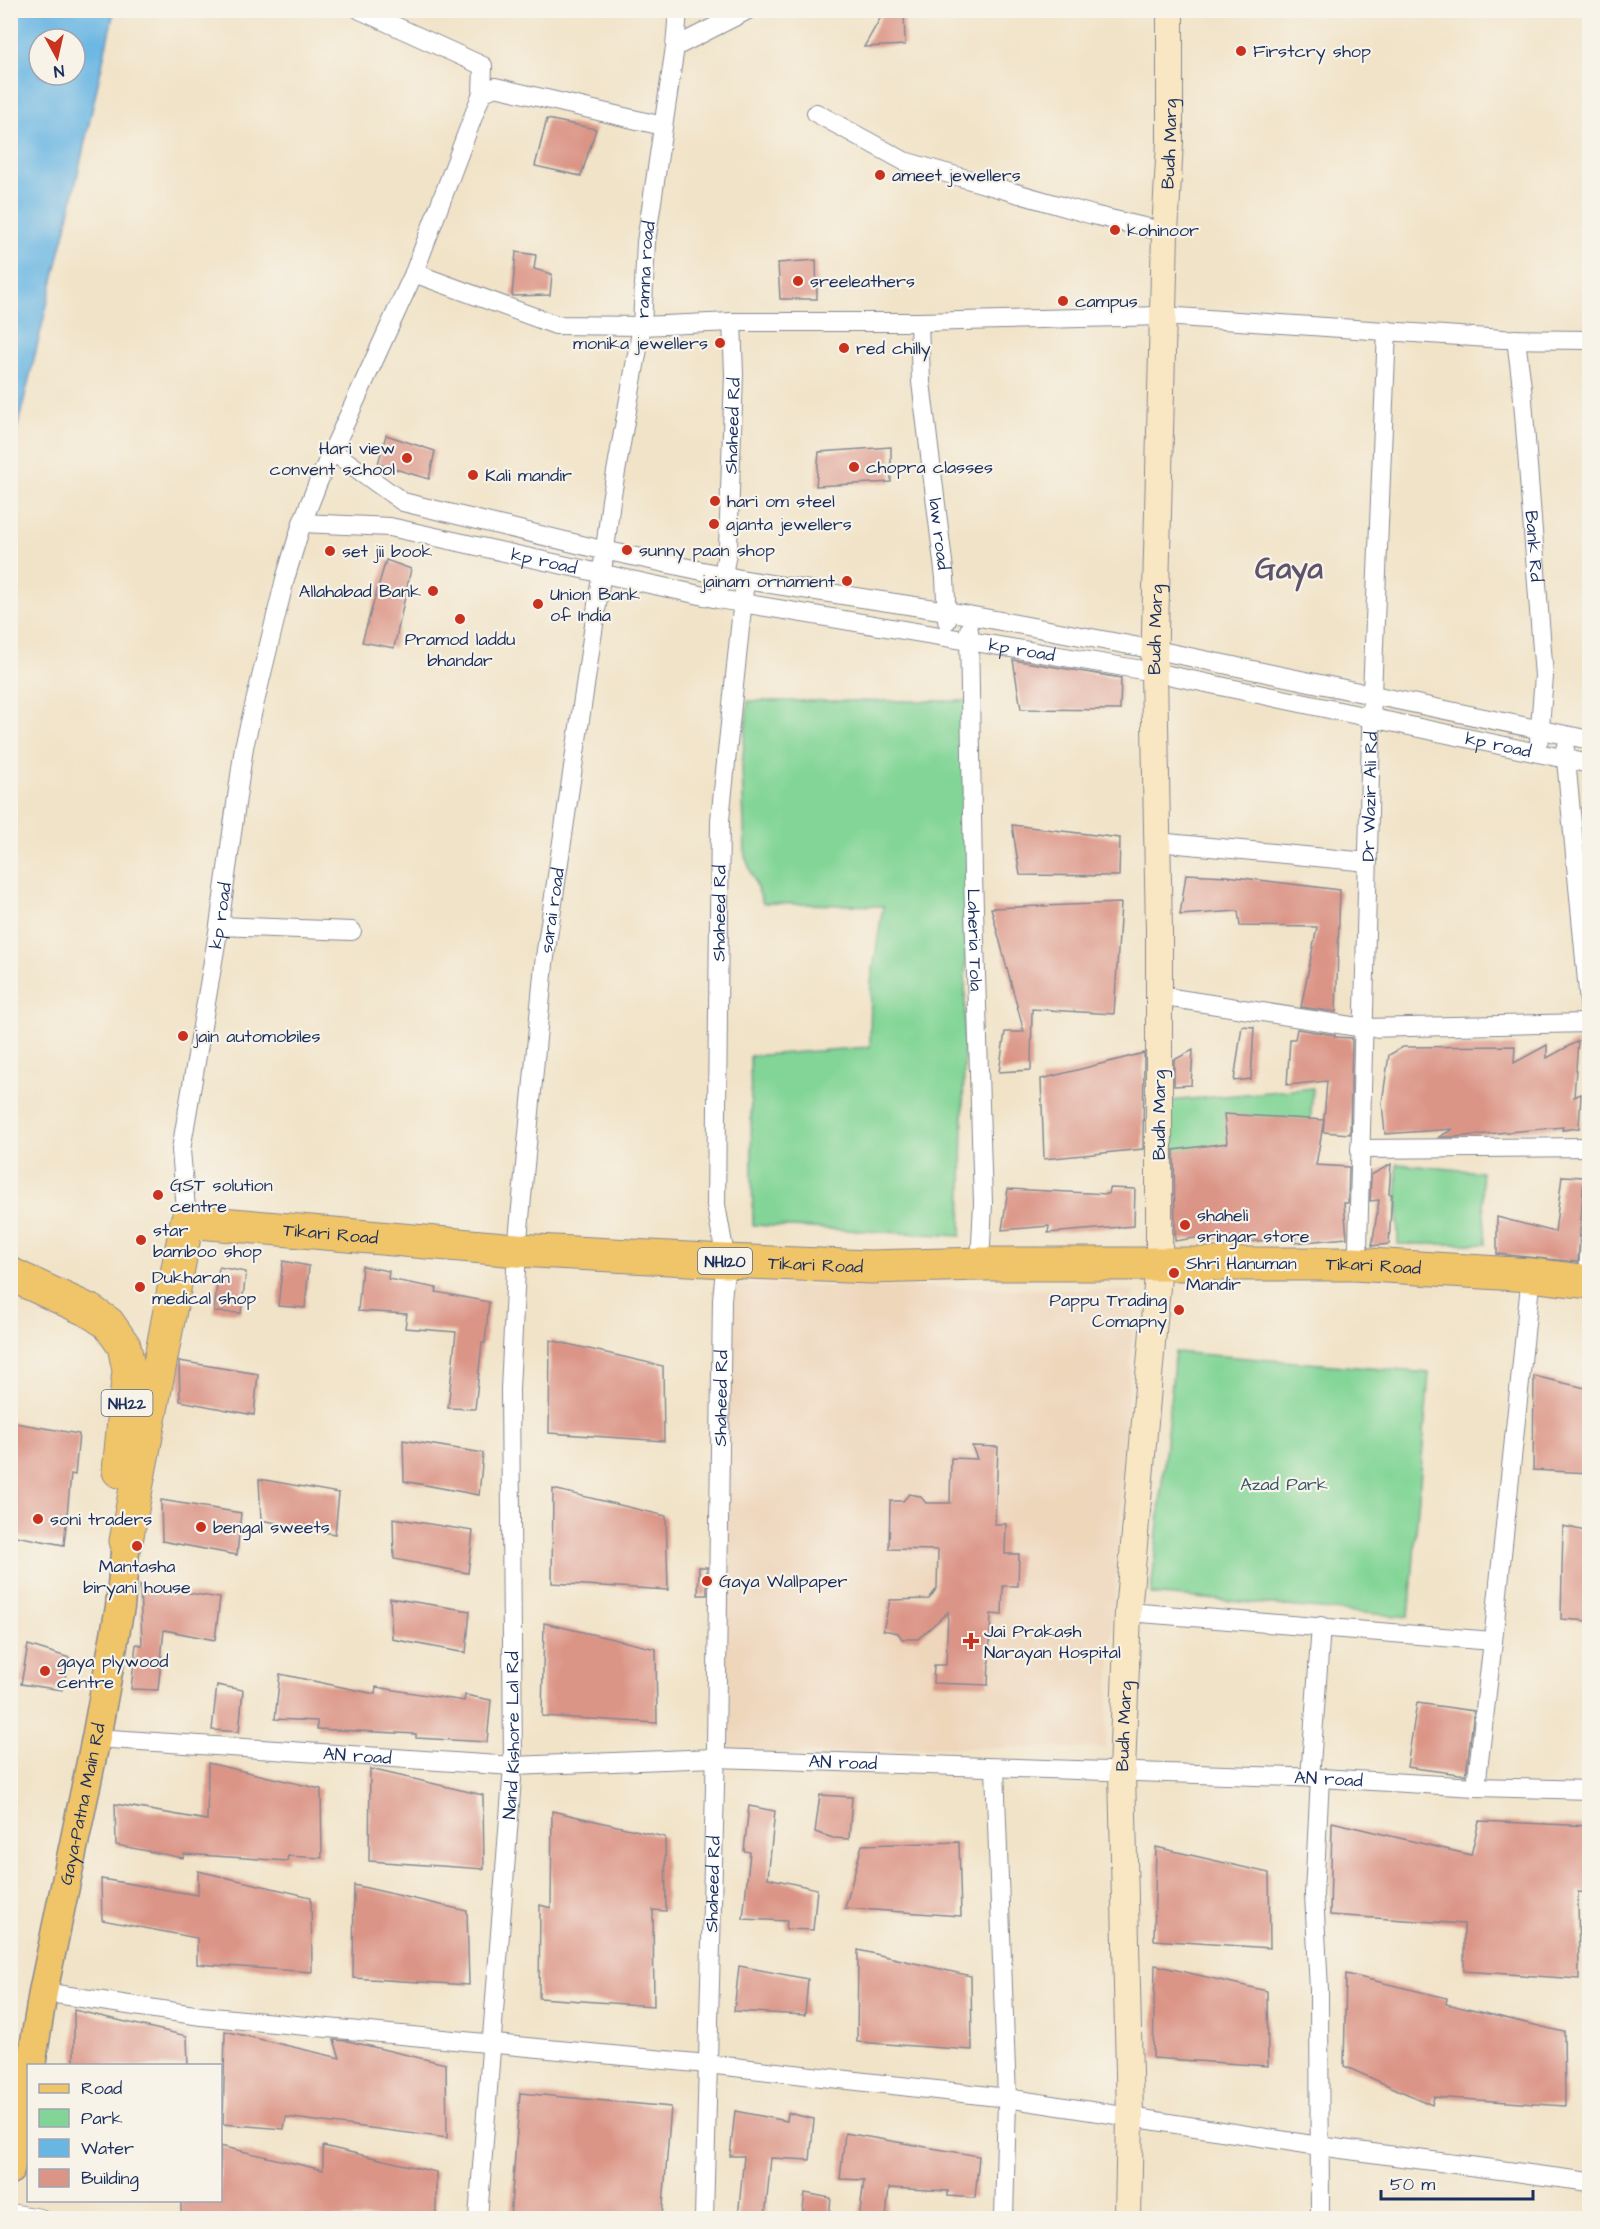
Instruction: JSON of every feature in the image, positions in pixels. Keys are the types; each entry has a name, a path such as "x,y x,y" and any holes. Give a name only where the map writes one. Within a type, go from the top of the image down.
{"highway":[{"name":"Tikari Road","path":"186,1221 517,1250 726,1261 870,1267 980,1264 1354,1264 1531,1275 1589,1282"},
{"path":"126,1541 186,1221"},
{"name":"NH22","path":"10,1274 90,1311 108,1323 124,1346 128,1357 128,1395 119,1468 118,1501 126,1541"},
{"name":"NH22","path":"10,1297 62,1297"}],"main road":[{"name":"Gaya-Patna Main Rd","path":"31,2064 43,1992 96,1738 120,1606 126,1541"},
{"path":"10,2170 27,2083"}],"street":[{"path":"302,523 332,451 414,273 482,93 483,66 360,10"},
{"name":"ramna road","path":"601,573 611,500 642,326 646,242 675,47 678,10"},
{"path":"675,47 748,10"},
{"name":"Budh Marg","path":"1128,2218 1130,2116 1122,1772 1128,1612 1159,1264 1155,661 1165,232 1170,142 1170,10"},
{"path":"482,93 495,87 663,126"},
{"path":"816,113 904,162 1093,215 1165,232"},
{"path":"414,273 556,325 919,322 1163,316 1516,339 1590,340"},
{"name":"Shaheed Rd","path":"718,599 728,548 734,374 732,322"},
{"name":"law road","path":"919,322 921,382 947,611 948,638"},
{"name":"Dr Wazir Ali Rd","path":"1354,1264 1358,1248 1371,718 1387,330"},
{"name":"Bank Rd","path":"1516,339 1522,387 1544,676 1538,753"},
{"name":"kp road","path":"332,451 403,502 605,550 745,580 970,616 1155,661 1371,718 1590,764"},
{"name":"kp road","path":"186,1221 181,1150 219,926 244,747 285,579 302,523 390,527 718,599 948,638 1155,661 1372,694 1590,740"},
{"name":"sarai road","path":"517,1250 544,964 601,573"},
{"name":"Shaheed Rd","path":"704,2218 716,1758 722,1299 726,1261 716,1205 720,820 745,580"},
{"name":"Laheria Tola","path":"970,616 968,640 983,1203 980,1264"},
{"path":"1562,734 1567,760 1590,1013"},
{"path":"1157,842 1368,862"},
{"path":"219,926 352,931"},
{"path":"1159,996 1364,1028 1590,1023"},
{"path":"1360,1149 1590,1147"},
{"path":"1589,1282 1590,1239"},
{"name":"Nand Kishore Lal Rd","path":"478,2218 513,1766 510,1389 517,1250"},
{"path":"1476,1788 1531,1275"},
{"path":"1128,1612 1493,1641"},
{"path":"1320,2218 1319,1990 1314,1894 1315,1778 1321,1626"},
{"name":"AN road","path":"96,1738 513,1766 716,1758 1315,1778 1476,1788 1590,1790"},
{"path":"995,1768 1007,2098 1004,2218"},
{"path":"43,1992 201,2016 708,2064 1007,2098 1318,2146 1590,2182"},
{"path":"10,2214 40,2218"}],"shaded area":[{"path":"724,1284 1135,1291 1105,1748 922,1748 726,1758 716,1747"}],"green space":[{"path":"748,701 970,701 961,1236 753,1225 750,1056 870,1047 871,983 883,906 763,903 745,856 742,766"},
{"path":"1313,1088 1305,1190 1167,1193 1169,1101"},
{"path":"1397,1164 1481,1172 1486,1244 1398,1244"},
{"name":"Azad Park","path":"1175,1352 1429,1373 1409,1617 1151,1594"}],"water":[{"path":"11,10 114,11 66,227 11,453"}],"building":[{"path":"885,10 904,10 905,45 864,47"},
{"path":"547,119 596,129 581,176 535,166"},
{"path":"516,252 536,255 534,269 552,274 550,295 512,296"},
{"name":"sreeleathers","path":"816,260 817,299 780,299 778,263"},
{"name":"Hari view convent school","path":"386,435 435,451 429,479 378,464"},
{"name":"chopra classes","path":"891,447 891,482 816,486 819,452"},
{"path":"386,560 411,569 394,648 362,642"},
{"path":"1013,660 1121,678 1120,710 1021,709"},
{"path":"1012,825 1120,838 1119,876 1020,875"},
{"path":"1186,874 1227,876 1340,890 1336,1012 1301,1007 1317,927 1240,926 1238,911 1180,915"},
{"path":"1121,903 1114,1014 1032,1009 1031,1070 999,1072 1005,1032 1024,1032 991,908"},
{"path":"1242,1026 1254,1027 1251,1079 1234,1081"},
{"path":"1297,1029 1352,1038 1350,1134 1323,1132 1327,1081 1287,1085 1290,1039 1295,1039"},
{"path":"1578,1041 1574,1097 1581,1094 1579,1128 1562,1130 1563,1127 1454,1137 1439,1137 1453,1129 1385,1134 1382,1103 1389,1055 1403,1047 1515,1046 1514,1063 1547,1045 1547,1058"},
{"path":"1193,1050 1191,1085 1174,1086 1174,1060"},
{"path":"1144,1053 1143,1149 1044,1159 1041,1079"},
{"path":"1224,1114 1324,1120 1316,1165 1349,1167 1348,1203 1344,1203 1347,1238 1295,1243 1296,1237 1249,1242 1250,1237 1208,1240 1209,1236 1175,1241 1174,1150 1227,1143"},
{"path":"1391,1164 1389,1244 1372,1246 1379,1200 1370,1201 1371,1175"},
{"path":"1562,1176 1584,1177 1578,1262 1497,1254 1497,1217 1555,1232"},
{"path":"1109,1188 1135,1189 1134,1226 1048,1233 1049,1226 1002,1230 1008,1189 1108,1194"},
{"path":"283,1261 309,1266 305,1308 278,1306"},
{"path":"362,1266 389,1271 388,1279 437,1288 436,1292 489,1302 475,1409 448,1408 456,1332 405,1328 407,1314 358,1311"},
{"path":"219,1267 246,1272 241,1313 214,1312"},
{"path":"550,1340 663,1366 664,1441 549,1433"},
{"path":"179,1361 258,1374 254,1415 180,1401"},
{"path":"1534,1376 1590,1389 1590,1473 1533,1470"},
{"path":"10,1422 79,1434 75,1475 71,1474 64,1545 10,1535"},
{"path":"403,1440 483,1453 479,1495 404,1481"},
{"path":"972,1446 998,1447 995,1524 1006,1524 1005,1554 1019,1554 1018,1586 1003,1586 1002,1615 991,1614 988,1685 933,1683 934,1665 946,1665 948,1612 918,1639 902,1639 898,1633 883,1630 890,1600 929,1599 937,1588 938,1550 889,1549 890,1501 903,1501 909,1494 920,1496 926,1503 950,1503 951,1458 977,1459"},
{"path":"259,1479 339,1493 335,1534 261,1520"},
{"path":"553,1489 666,1516 668,1590 552,1583"},
{"name":"bengal sweets","path":"161,1500 241,1513 237,1555 162,1541"},
{"path":"393,1518 473,1531 468,1573 394,1559"},
{"path":"1563,1526 1590,1532 1590,1621 1561,1619"},
{"path":"699,1567 707,1567 707,1595 698,1595"},
{"path":"140,1585 220,1598 215,1640 164,1630 158,1690 131,1689 136,1644 142,1645"},
{"path":"390,1598 470,1611 466,1653 392,1639"},
{"path":"544,1623 656,1649 657,1723 542,1716"},
{"name":"gaya plywood centre","path":"28,1645 70,1658 62,1690 21,1684"},
{"path":"280,1674 375,1694 376,1687 464,1701 465,1695 491,1700 487,1742 416,1738 416,1734 317,1729 317,1721 275,1719"},
{"path":"217,1685 243,1690 239,1732 212,1730"},
{"path":"1417,1703 1474,1711 1466,1775 1407,1767"},
{"path":"208,1763 321,1789 322,1858 288,1856 287,1861 184,1854 183,1858 116,1845 115,1804 207,1820"},
{"path":"370,1769 483,1795 484,1869 369,1861"},
{"path":"820,1795 852,1797 849,1839 833,1838 815,1832"},
{"path":"749,1806 775,1811 768,1878 817,1889 813,1930 786,1929 787,1921 743,1919 750,1852 744,1851"},
{"path":"552,1811 665,1837 666,1911 653,1910 654,2006 539,1998 540,1905 551,1908"},
{"path":"1479,1821 1590,1826 1590,1893 1578,1892 1579,1979 1464,1971 1464,1924 1330,1915 1332,1822 1471,1855"},
{"path":"959,1842 961,1916 845,1908 862,1845"},
{"path":"1156,1847 1269,1873 1270,1948 1154,1940"},
{"path":"198,1871 311,1897 312,1972 197,1964 197,1938 102,1920 101,1879 198,1895"},
{"path":"354,1885 467,1911 469,1985 353,1978"},
{"path":"858,1950 971,1976 972,2050 857,2042"},
{"path":"1155,1965 1267,1991 1268,2066 1153,2058"},
{"path":"739,1966 808,1979 805,2015 734,2011"},
{"path":"1346,1974 1447,1998 1446,2004 1564,2032 1565,2106 1434,2097 1432,2105 1344,2066"},
{"path":"74,2010 187,2036 188,2064 74,2064"},
{"path":"225,2031 340,2058 334,2040 348,2041 446,2064 447,2138 286,2117 284,2129 223,2124"},
{"path":"520,2093 671,2107 662,2218 510,2218"},
{"path":"735,2111 787,2121 788,2113 814,2119 810,2160 771,2158 765,2218 738,2218 744,2156 730,2156"},
{"path":"845,2133 979,2156 975,2198 948,2196 948,2191 889,2188 886,2218 859,2218 864,2180 840,2179"},
{"path":"222,2146 323,2170 323,2146 436,2172 436,2218 181,2218 181,2202 222,2202"},
{"path":"805,2193 831,2198 829,2218 802,2218"}],"place":[{"name":"Firstcry shop","path":"1241,51"},
{"name":"ameet jewellers","path":"880,175"},
{"name":"kohinoor","path":"1115,230"},
{"name":"sreeleathers","path":"798,281"},
{"name":"campus","path":"1063,301"},
{"name":"monika jewellers","path":"720,343"},
{"name":"red chilly","path":"844,348"},
{"name":"Hari view convent school","path":"407,458"},
{"name":"chopra classes","path":"854,467"},
{"name":"Kali mandir","path":"473,475"},
{"name":"hari om steel","path":"715,501"},
{"name":"ajanta jewellers","path":"714,524"},
{"name":"sunny paan shop","path":"627,550"},
{"name":"set jii book","path":"330,551"},
{"name":"jainam ornament","path":"847,581"},
{"name":"Allahabad Bank","path":"433,591"},
{"name":"Union Bank of India","path":"538,604"},
{"name":"Pramod laddu bhandar","path":"460,619"},
{"name":"jain automobiles","path":"183,1036"},
{"name":"GST solution centre","path":"158,1195"},
{"name":"shaheli sringar store","path":"1185,1225"},
{"name":"star bamboo shop","path":"141,1240"},
{"name":"Shri Hanuman Mandir","path":"1174,1273"},
{"name":"Dukharan medical shop","path":"140,1287"},
{"name":"Pappu Trading Comapny","path":"1179,1310"},
{"name":"soni traders","path":"38,1519"},
{"name":"bengal sweets","path":"201,1527"},
{"name":"Mantasha biryani house","path":"137,1546"},
{"name":"Gaya Wallpaper","path":"707,1581"},
{"name":"Jai Prakash Narayan Hospital","path":"971,1641"},
{"name":"gaya plywood centre","path":"45,1671"}],"district":[{"name":"Gaya","path":"1289,568"}]}
